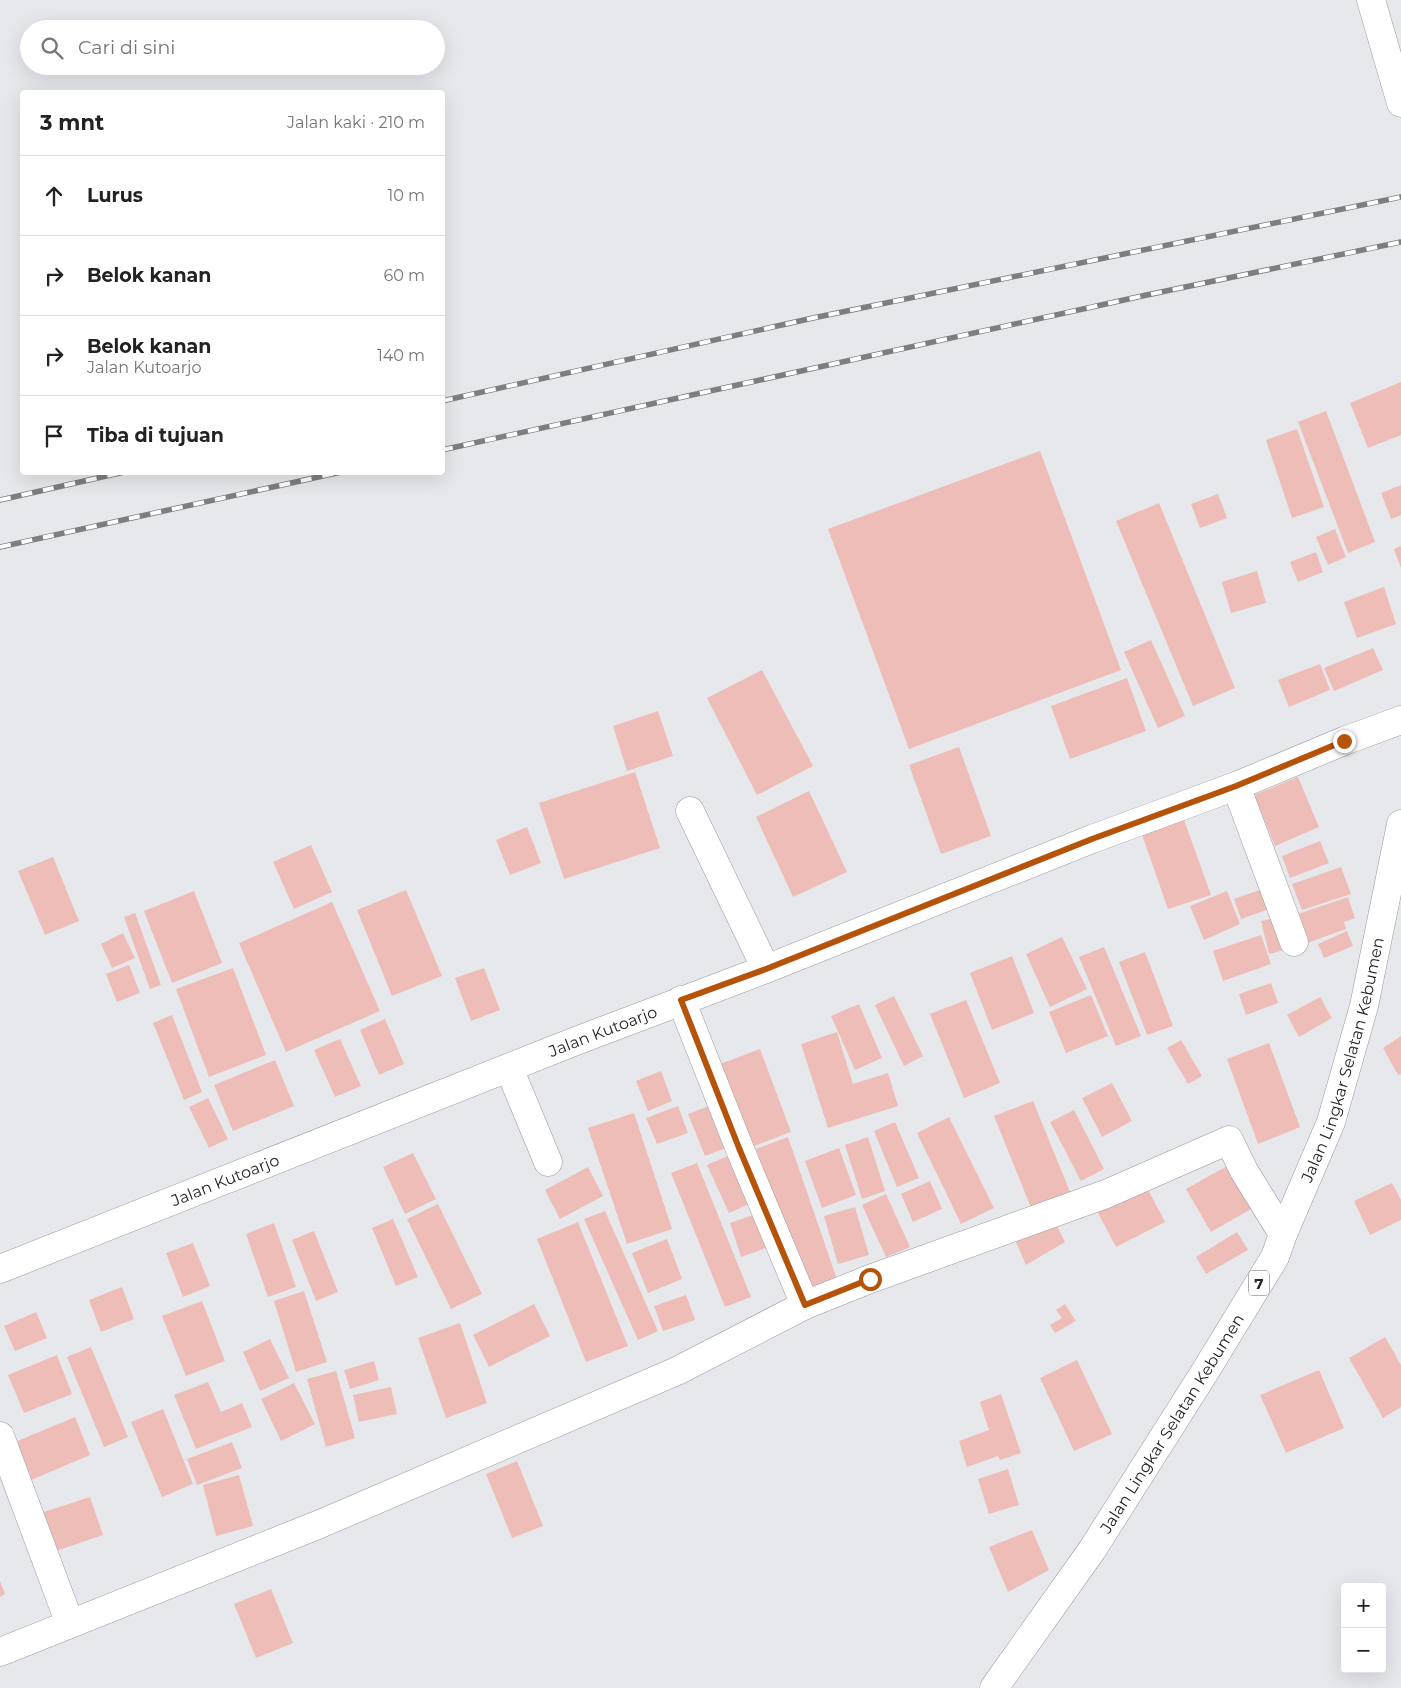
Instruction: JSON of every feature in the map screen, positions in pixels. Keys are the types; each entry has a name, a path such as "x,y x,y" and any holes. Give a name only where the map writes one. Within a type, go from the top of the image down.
{"main road":[{"path":"1371,0 1401,103"},
{"name":"Jalan Kutoarjo","path":"0,1269 681,1000 766,969 1092,839 1236,786 1344,741 1401,720"},
{"path":"1236,786 1294,942"},
{"path":"690,812 766,969"},
{"name":"Jalan Lingkar Selatan Kebumen","path":"994,1688 1092,1550 1275,1257 1283,1234 1332,1122 1364,1006 1401,824"},
{"path":"681,1000 739,1148 805,1305"},
{"path":"509,1068 548,1162"},
{"path":"0,1652 320,1524 677,1371 805,1305 870,1279 1106,1194 1229,1140 1244,1171 1283,1234"},
{"path":"0,1436 70,1624"}],"building":[{"path":"1401,382 1401,435 1368,448 1350,403"},
{"path":"1326,411 1375,542 1348,553 1298,422"},
{"path":"1297,429 1324,507 1292,518 1266,440"},
{"path":"1040,451 1121,670 909,749 828,529"},
{"path":"1401,485 1401,515 1391,519 1381,493"},
{"path":"1218,494 1227,518 1200,528 1191,504"},
{"path":"1159,503 1235,688 1193,706 1116,521"},
{"path":"1335,529 1346,557 1328,565 1316,537"},
{"path":"1401,546 1401,568 1394,549"},
{"path":"1316,552 1323,572 1298,582 1290,562"},
{"path":"1257,571 1266,603 1231,613 1222,582"},
{"path":"1384,587 1396,624 1357,638 1344,602"},
{"path":"1151,640 1185,716 1158,728 1124,652"},
{"path":"1373,648 1383,670 1334,691 1324,668"},
{"path":"1320,664 1330,690 1289,707 1278,680"},
{"path":"762,670 813,766 757,795 707,698"},
{"path":"1127,678 1146,731 1070,759 1051,706"},
{"path":"658,711 673,756 627,771 613,726"},
{"path":"959,747 991,836 941,854 909,765"},
{"path":"635,772 660,848 564,879 539,803"},
{"path":"1298,777 1319,827 1275,846 1254,795"},
{"path":"809,791 847,872 793,897 756,817"},
{"path":"1183,817 1211,895 1168,909 1141,832"},
{"path":"527,827 541,863 510,875 496,840"},
{"path":"1320,841 1329,863 1290,878 1282,856"},
{"path":"311,845 332,892 294,909 273,862"},
{"path":"53,857 79,921 45,935 18,871"},
{"path":"1341,867 1351,894 1302,910 1292,884"},
{"path":"1271,886 1278,906 1241,919 1234,899"},
{"path":"406,890 442,976 392,996 357,910"},
{"path":"194,891 222,963 172,983 144,911"},
{"path":"1227,891 1240,924 1204,940 1190,906"},
{"path":"1348,897 1355,918 1344,922 1346,929 1307,943 1298,914"},
{"path":"332,902 380,1011 286,1052 239,943"},
{"path":"135,913 161,985 150,989 124,917"},
{"path":"1283,916 1291,948 1269,954 1261,921"},
{"path":"1347,931 1353,946 1324,958 1318,944"},
{"path":"123,933 135,958 112,968 101,944"},
{"path":"1261,935 1271,964 1223,981 1213,951"},
{"path":"1062,937 1087,989 1050,1007 1026,954"},
{"path":"1104,947 1141,1036 1116,1046 1079,957"},
{"path":"1145,952 1173,1026 1147,1035 1119,962"},
{"path":"1012,956 1034,1013 992,1030 970,973"},
{"path":"129,965 140,993 117,1002 106,974"},
{"path":"233,968 266,1055 209,1077 176,989"},
{"path":"484,968 500,1010 471,1021 455,978"},
{"path":"1271,983 1278,1003 1246,1015 1239,994"},
{"path":"1091,995 1108,1036 1066,1053 1049,1012"},
{"path":"894,996 923,1056 904,1066 875,1005"},
{"path":"1320,997 1332,1018 1299,1037 1287,1015"},
{"path":"966,1000 1000,1083 964,1098 930,1014"},
{"path":"859,1004 882,1058 855,1070 831,1016"},
{"path":"172,1015 202,1092 184,1100 153,1023"},
{"path":"385,1019 404,1064 379,1075 360,1030"},
{"path":"837,1032 853,1084 888,1073 898,1106 828,1128 801,1044"},
{"path":"1401,1036 1401,1074 1398,1075 1383,1048"},
{"path":"340,1039 361,1086 335,1097 314,1050"},
{"path":"1181,1040 1202,1076 1188,1084 1167,1048"},
{"path":"1269,1043 1300,1127 1258,1144 1227,1059"},
{"path":"760,1049 791,1132 751,1147 720,1064"},
{"path":"275,1060 294,1106 233,1131 214,1085"},
{"path":"661,1071 672,1101 648,1111 636,1081"},
{"path":"1112,1083 1132,1121 1102,1137 1082,1098"},
{"path":"208,1098 228,1139 209,1148 189,1107"},
{"path":"1033,1101 1073,1199 1034,1215 994,1116"},
{"path":"717,1103 734,1145 705,1156 688,1114"},
{"path":"678,1106 688,1133 657,1144 646,1118"},
{"path":"1074,1110 1104,1169 1081,1181 1050,1122"},
{"path":"634,1113 672,1229 627,1244 588,1128"},
{"path":"949,1117 994,1208 961,1224 917,1133"},
{"path":"895,1122 919,1178 897,1187 874,1131"},
{"path":"788,1137 840,1288 808,1299 756,1149"},
{"path":"868,1137 885,1191 862,1199 845,1145"},
{"path":"839,1148 856,1195 822,1208 805,1161"},
{"path":"737,1152 758,1200 729,1213 707,1165"},
{"path":"413,1153 436,1199 405,1214 383,1167"},
{"path":"697,1163 751,1297 725,1307 671,1173"},
{"path":"1227,1166 1251,1209 1211,1232 1186,1189"},
{"path":"588,1167 603,1196 560,1219 545,1190"},
{"path":"930,1181 942,1209 913,1222 901,1194"},
{"path":"1392,1183 1401,1200 1401,1220 1370,1235 1354,1201"},
{"path":"1146,1186 1165,1222 1116,1247 1097,1211"},
{"path":"886,1194 910,1247 886,1257 862,1205"},
{"path":"438,1204 482,1294 451,1309 407,1219"},
{"path":"855,1207 869,1255 838,1264 824,1216"},
{"path":"605,1211 658,1331 638,1340 584,1219"},
{"path":"762,1212 774,1245 741,1257 730,1223"},
{"path":"1053,1218 1065,1242 1026,1265 1013,1235"},
{"path":"393,1219 418,1277 396,1286 372,1228"},
{"path":"578,1222 628,1346 586,1362 537,1239"},
{"path":"274,1223 296,1287 268,1297 246,1234"},
{"path":"314,1231 338,1292 316,1301 292,1240"},
{"path":"1237,1232 1248,1250 1206,1274 1196,1257"},
{"path":"667,1239 682,1279 648,1293 632,1253"},
{"path":"193,1243 210,1286 183,1297 166,1253"},
{"path":"122,1287 134,1319 101,1332 89,1300"},
{"path":"304,1291 327,1362 296,1372 274,1301"},
{"path":"686,1295 695,1320 663,1331 654,1306"},
{"path":"202,1301 225,1361 186,1376 162,1316"},
{"path":"534,1304 550,1336 489,1367 473,1335"},
{"path":"1065,1304 1076,1321 1055,1333 1050,1325 1062,1318 1056,1310"},
{"path":"36,1312 47,1338 15,1351 4,1326"},
{"path":"460,1323 487,1403 446,1418 418,1338"},
{"path":"1385,1337 1401,1365 1401,1407 1383,1418 1349,1358"},
{"path":"270,1339 289,1378 260,1391 243,1352"},
{"path":"91,1347 128,1437 104,1447 67,1357"},
{"path":"57,1355 72,1394 24,1413 8,1375"},
{"path":"1077,1360 1112,1434 1074,1451 1040,1378"},
{"path":"374,1361 379,1380 350,1389 344,1370"},
{"path":"1319,1370 1344,1428 1286,1453 1260,1395"},
{"path":"336,1371 355,1438 326,1447 307,1379"},
{"path":"208,1382 221,1412 242,1403 252,1427 196,1449 174,1395"},
{"path":"294,1383 315,1424 281,1441 261,1399"},
{"path":"391,1387 397,1414 359,1422 353,1395"},
{"path":"1001,1394 1021,1453 1000,1460 998,1456 967,1467 959,1441 989,1430 980,1402"},
{"path":"163,1409 193,1484 162,1497 131,1422"},
{"path":"75,1417 90,1455 31,1480 15,1442"},
{"path":"232,1442 242,1468 197,1485 187,1459"},
{"path":"517,1461 543,1526 512,1538 486,1474"},
{"path":"1008,1469 1019,1505 989,1514 978,1479"},
{"path":"239,1475 253,1526 216,1536 203,1485"},
{"path":"90,1497 103,1535 53,1552 41,1513"},
{"path":"1032,1530 1049,1570 1008,1592 989,1547"},
{"path":"0,1581 5,1594 0,1597"},
{"path":"271,1589 293,1643 256,1658 234,1604"}],"railway":[{"path":"445,400 813,318 1401,197"},
{"path":"445,449 1142,296 1401,242"},
{"path":"0,500 111,475"},
{"path":"0,547 327,475"}],"route":[{"path":"870,1279 805,1305 739,1148 681,1000 766,969 1092,839 1236,786 1344,741"}]}
